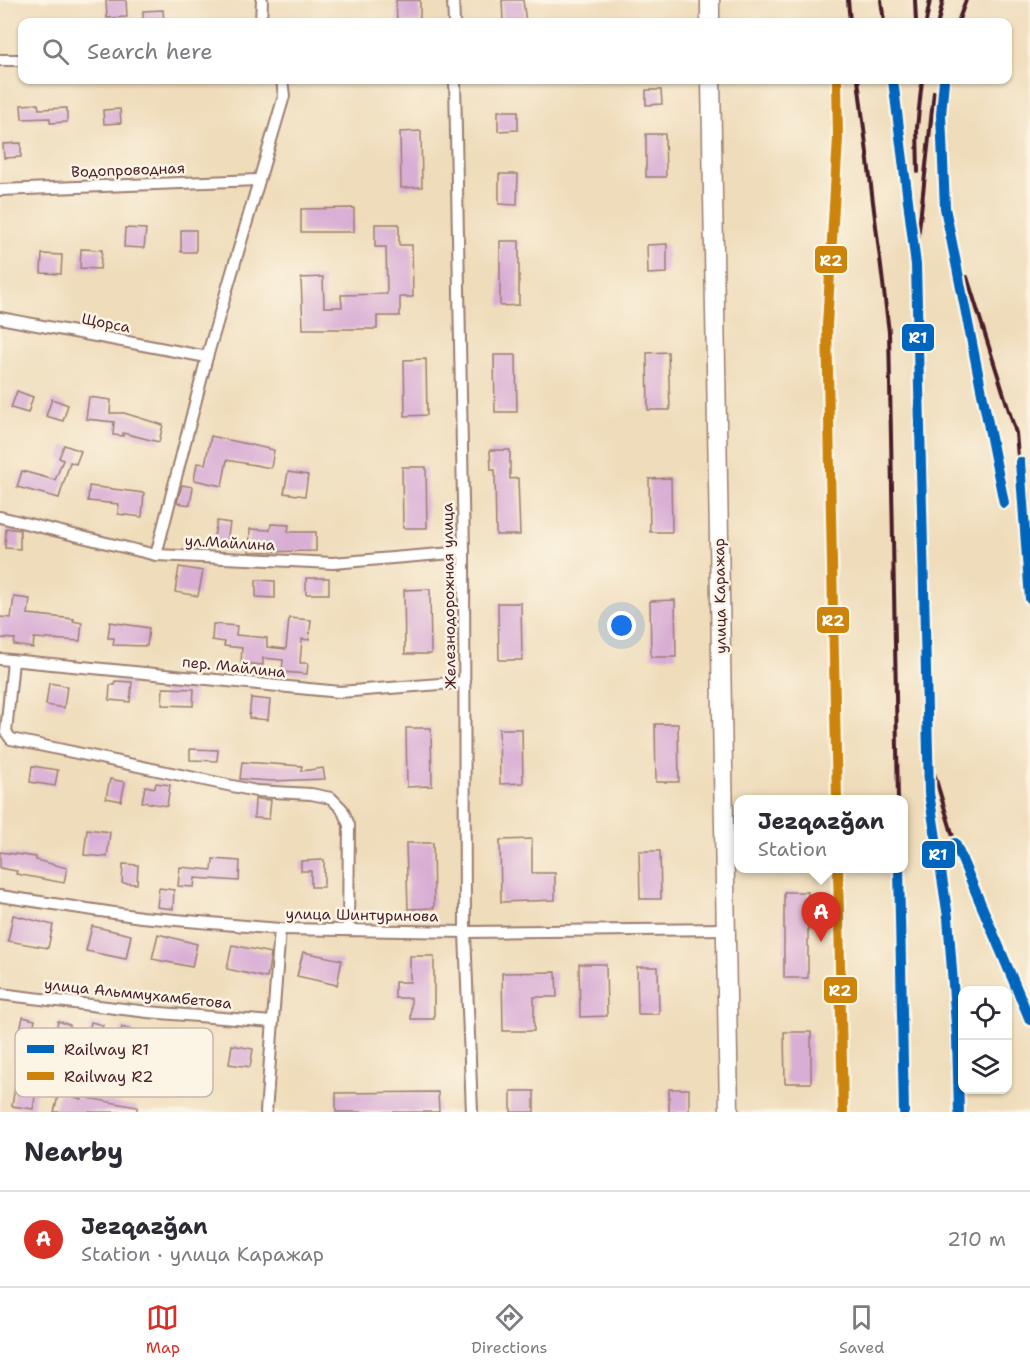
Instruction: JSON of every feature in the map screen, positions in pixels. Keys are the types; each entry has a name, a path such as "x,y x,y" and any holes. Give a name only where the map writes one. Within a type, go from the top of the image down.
{"main road":[{"path":"710,0 710,18"},
{"name":"улица Каражар","path":"711,84 729,1112"}],"street":[{"path":"261,18 262,0"},
{"path":"453,0 454,18"},
{"path":"0,60 18,60"},
{"path":"156,555 207,357 284,96 282,84"},
{"name":"Железнодорожная улица","path":"455,84 464,552 465,932 472,1112"},
{"name":"Водопроводная","path":"0,190 258,180"},
{"name":"Щорса","path":"0,318 207,357"},
{"name":"ул.Майлина","path":"0,517 156,555 333,563 464,552"},
{"name":"пер. Майлина","path":"0,659 340,692 465,682"},
{"path":"13,661 6,732 11,739 256,791 311,794 331,798 342,810 349,825 348,929"},
{"name":"улица Шинтуринова","path":"0,896 141,917 280,929 465,932 726,929"},
{"path":"266,1112 280,929"},
{"name":"улица Альммухамбетова","path":"0,993 148,1012 272,1022"}],"building":[{"path":"106,0 126,0 127,17 107,18"},
{"path":"396,0 420,0 420,18 397,18"},
{"path":"502,0 523,0 525,18 503,18"},
{"path":"163,10 164,18 143,18 143,11"},
{"path":"646,90 661,90 662,104 646,105"},
{"path":"38,104 39,109 67,108 67,122 50,123 50,118 22,119 21,105"},
{"path":"120,109 121,123 104,124 103,110"},
{"path":"498,111 518,111 518,130 498,131"},
{"path":"421,131 422,187 401,188 400,132"},
{"path":"646,134 665,134 666,177 646,177"},
{"path":"21,143 21,157 4,158 3,144"},
{"path":"499,174 518,174 517,205 499,204"},
{"path":"354,208 354,232 301,232 301,209"},
{"path":"375,224 399,224 399,245 412,245 413,297 400,297 400,316 377,316 377,329 303,329 301,278 323,277 324,307 342,307 341,295 387,294 386,247 375,247"},
{"path":"125,228 146,229 144,248 124,247"},
{"path":"181,230 196,230 196,252 181,252"},
{"path":"500,241 519,241 519,305 500,306"},
{"path":"667,244 667,273 648,274 647,245"},
{"path":"81,249 102,250 100,269 80,268"},
{"path":"42,254 62,255 61,274 41,273"},
{"path":"668,352 670,410 648,410 647,353"},
{"path":"494,355 516,355 517,412 495,412"},
{"path":"426,359 427,415 405,416 404,360"},
{"path":"17,391 33,397 28,413 11,408"},
{"path":"89,397 111,400 110,413 124,413 163,425 159,442 123,433 123,436 113,435 114,422 86,419"},
{"path":"52,399 68,405 63,421 46,416"},
{"path":"211,436 274,450 271,468 227,460 222,486 194,480 197,463 205,464"},
{"path":"64,445 81,451 76,464 70,462 59,498 17,487 22,471 55,480 63,460 59,458"},
{"path":"490,450 510,450 510,479 518,478 520,535 496,535 495,470 491,470"},
{"path":"402,467 426,467 427,528 403,528"},
{"path":"288,472 308,475 305,496 284,493"},
{"path":"671,478 672,532 650,532 649,479"},
{"path":"182,485 193,487 190,505 177,503"},
{"path":"89,486 144,493 142,517 118,514 119,504 88,501"},
{"path":"217,521 230,523 226,548 212,546"},
{"path":"271,524 289,525 288,532 316,532 316,551 249,552 250,529 270,530"},
{"path":"6,528 20,530 20,549 5,548"},
{"path":"179,567 203,571 198,596 175,592"},
{"path":"306,578 329,578 329,594 306,594"},
{"path":"256,580 275,581 275,598 256,597"},
{"path":"430,589 431,654 405,654 404,590"},
{"path":"14,597 30,599 28,614 74,619 73,621 82,623 80,641 34,638 33,648 14,645 15,639 0,638 0,617 11,618"},
{"path":"675,600 676,657 651,657 650,601"},
{"path":"498,603 521,603 522,660 499,660"},
{"path":"289,618 311,620 309,640 302,639 300,663 308,663 307,674 282,672 283,660 263,658 263,665 241,663 242,648 224,646 225,642 212,640 213,624 237,626 236,635 267,638 267,647 286,649"},
{"path":"110,622 149,628 147,646 113,645 114,638 108,638"},
{"path":"115,681 132,682 130,702 109,700 110,685 115,685"},
{"path":"49,683 67,686 64,708 46,705"},
{"path":"163,688 194,689 193,706 162,705"},
{"path":"251,698 270,700 268,720 249,718"},
{"path":"655,724 678,724 679,782 656,782"},
{"path":"406,728 431,728 432,786 407,787"},
{"path":"499,729 522,729 523,783 500,784"},
{"path":"190,749 218,750 217,761 190,760"},
{"path":"242,762 302,766 301,771 323,768 325,779 272,781 240,779"},
{"path":"32,766 58,770 55,786 30,782"},
{"path":"110,779 125,782 121,801 106,798"},
{"path":"156,783 170,785 167,806 142,802 145,786 155,788"},
{"path":"255,799 271,800 269,819 254,818"},
{"path":"87,829 110,832 107,857 84,855"},
{"path":"532,839 532,873 555,873 555,900 501,902 500,840"},
{"path":"406,843 433,843 434,908 408,909"},
{"path":"639,851 660,851 661,899 640,899"},
{"path":"0,852 36,857 36,860 67,868 64,883 16,874 17,871 0,868"},
{"path":"213,859 240,861 239,881 195,878 194,887 178,886 180,867 212,870"},
{"path":"324,860 324,887 311,887 311,871 301,871 301,861"},
{"path":"123,864 138,865 137,884 122,883"},
{"path":"159,888 174,890 173,909 157,907"},
{"path":"784,892 808,892 808,978 784,978"},
{"path":"13,915 53,925 48,948 8,941"},
{"path":"92,926 131,935 126,959 86,951"},
{"path":"158,934 197,944 192,967 152,959"},
{"path":"232,945 271,953 267,978 227,969"},
{"path":"303,952 342,960 337,985 297,976"},
{"path":"410,956 434,956 434,1019 411,1019 411,998 395,998 395,982 410,982"},
{"path":"579,964 606,964 607,1016 580,1017"},
{"path":"637,967 658,967 659,1014 638,1014"},
{"path":"556,972 557,997 534,997 534,1031 503,1031 502,973"},
{"path":"23,1017 35,1020 33,1028 21,1028"},
{"path":"58,1021 70,1025 69,1028 57,1028"},
{"path":"91,1022 103,1025 102,1028 90,1028"},
{"path":"784,1032 811,1032 811,1083 785,1083"},
{"path":"232,1045 253,1049 250,1067 229,1064"},
{"path":"15,1087 15,1097 35,1097 33,1109 12,1106"},
{"path":"669,1089 689,1089 689,1112 669,1112"},
{"path":"511,1091 534,1091 534,1112 511,1112"},
{"path":"438,1092 439,1112 336,1112 336,1093"},
{"path":"58,1097 82,1099 83,1097 137,1107 137,1112 54,1112"}],"railway":[{"path":"848,0 850,18"},
{"path":"881,0 883,18"},
{"path":"915,0 916,18"},
{"path":"927,18 930,0"},
{"path":"939,18 943,0"},
{"path":"959,18 966,0"},
{"path":"858,84 889,332 898,795"},
{"path":"893,84 916,265 929,793 948,917 957,1038 959,1112"},
{"path":"918,172 917,128 922,84"},
{"path":"944,84 941,115 945,208 1004,503"},
{"path":"918,239 934,92"},
{"path":"967,277 1016,433 1030,599"},
{"path":"934,773 954,840 1030,1020"},
{"path":"899,873 904,1112"}],"rail line":[{"name":"R2","path":"837,84 838,138 827,325 837,795"},
{"name":"R1","path":"893,84 916,265 929,793 948,917 957,1038 959,1112"},
{"name":"R1","path":"944,84 941,115 945,208 1004,503"},
{"name":"R1","path":"1020,462 1030,599"},
{"name":"R1","path":"955,843 1030,1020"},
{"name":"R2","path":"838,873 843,1112"},
{"name":"R1","path":"899,873 904,1112"}],"place":[{"name":"Jezqazğan","path":"821,942"}]}
